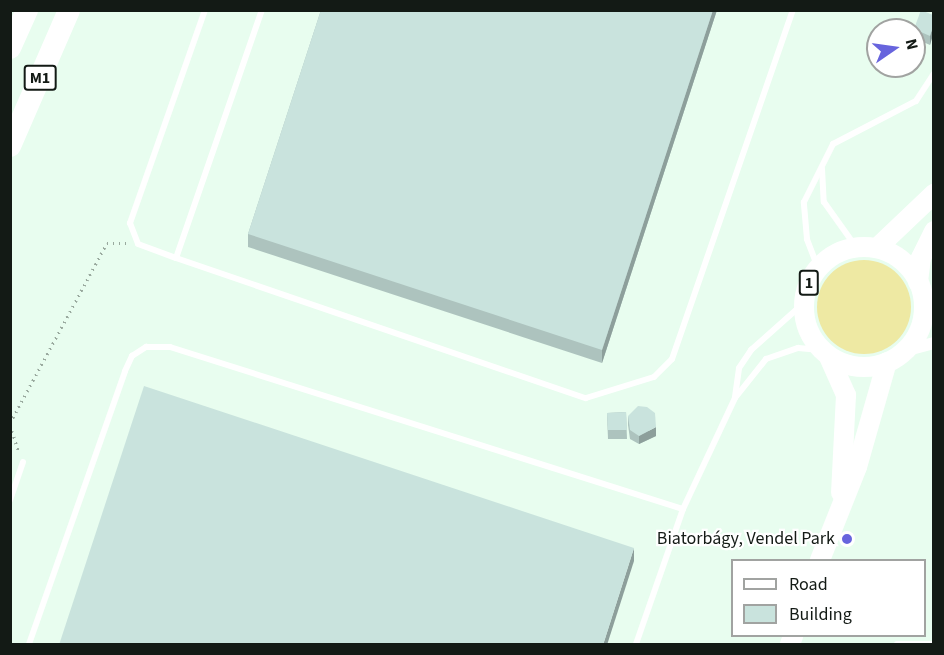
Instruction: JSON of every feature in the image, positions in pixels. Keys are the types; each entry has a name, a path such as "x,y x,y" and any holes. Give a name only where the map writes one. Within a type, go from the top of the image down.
{"highway":[{"name":"M1","path":"10,48 27,10"},
{"name":"M1","path":"10,146 69,10"}],"main road":[{"path":"877,248 933,194"},
{"path":"825,353 858,367 887,362 904,351 921,325 925,293 921,258 933,231"},
{"path":"856,247 877,248 902,261 925,293"},
{"name":"1","path":"840,505 846,395 825,353 807,328 804,303 818,268 856,247"},
{"name":"1","path":"821,559 840,505 857,467 887,362"}],"street":[{"path":"904,351 933,343"}],"lane":[{"path":"205,10 130,223 138,244 586,398 654,377 672,359 793,10"},
{"path":"176,258 262,10"},
{"path":"818,268 807,239 804,202 833,144 916,101 933,73"},
{"path":"822,165 824,202 856,247"},
{"path":"735,398 739,368 751,350 804,303"},
{"path":"29,645 125,371 132,356 146,347 170,346 683,509"},
{"path":"636,645 683,509 735,398 766,359 798,348 825,353"},
{"path":"10,500 23,462"},
{"path":"897,645 933,644"}],"path":[{"path":"23,462 10,424 107,243 138,244"}],"shaded area":[{"path":"864,260 882,264 897,274 907,289 911,307 907,325 897,340 882,350 864,354 846,350 831,340 821,325 817,307 821,289 831,274 846,264"}],"building":[{"path":"321,10 713,10 602,350 248,234"},
{"path":"921,10 933,15 930,36 926,34 926,18 918,18"},
{"path":"144,386 634,548 603,645 59,645"},
{"path":"638,406 647,407 655,413 656,427 639,436 630,430 628,416"},
{"path":"626,412 627,430 608,430 607,413"}],"place":[{"name":"Biatorbágy, Vendel Park","path":"847,539"}]}
